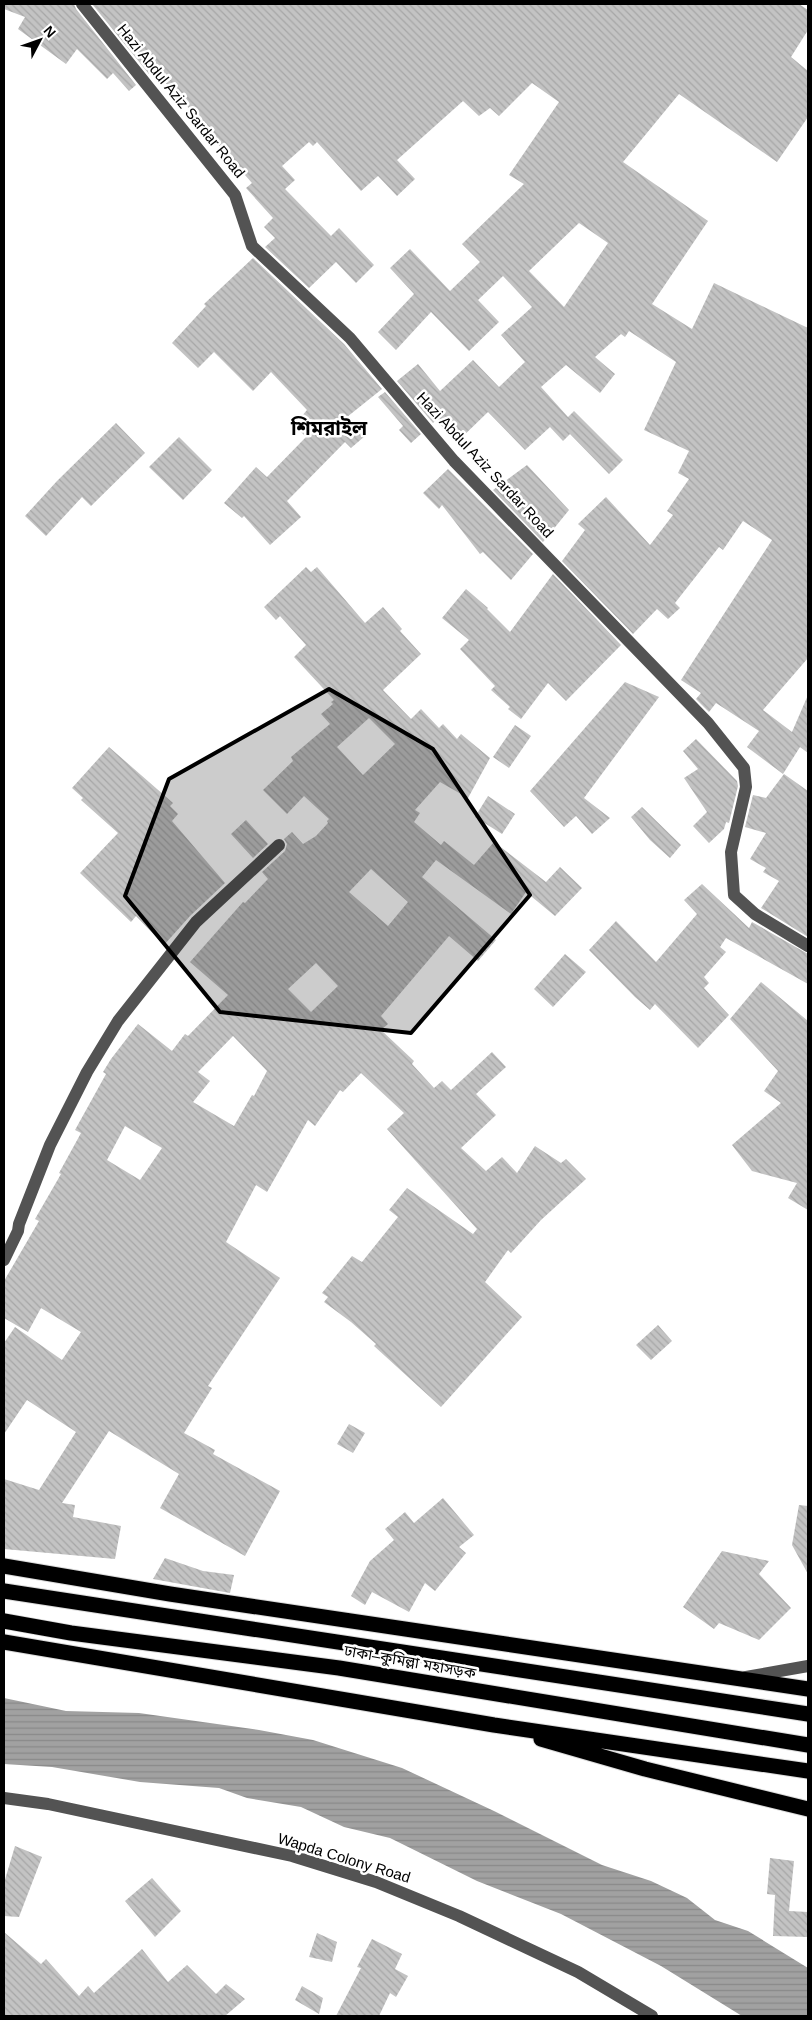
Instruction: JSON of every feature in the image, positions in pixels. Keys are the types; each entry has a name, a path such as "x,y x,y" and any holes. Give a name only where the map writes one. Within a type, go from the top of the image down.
{"highway":[{"path":"4,1566 179,1595 808,1689"},
{"name":"ঢাকা–কুমিল্লা মহাসড়ক","path":"4,1591 808,1714"},
{"name":"ঢাকা–কুমিল্লা মহাসড়ক","path":"4,1621 71,1633 339,1668 808,1745"},
{"path":"4,1642 494,1725 808,1771"},
{"path":"494,1725 645,1769 808,1809"}],"street":[{"name":"Hazi Abdul Aziz Sardar Road","path":"82,4 235,195 252,246 350,338 454,461 708,722 744,768 746,787 732,852 734,895 755,914 808,946"},
{"path":"4,1260 18,1231 18,1224 50,1145 87,1072 118,1021 196,922 279,845"},
{"path":"741,1678 808,1666"},
{"name":"Wapda Colony Road","path":"4,1798 48,1804 292,1856 376,1882 459,1916 578,1972 652,2016"}],"highlighted area":[{"path":"329,689 433,749 530,895 411,1033 220,1012 125,896 169,779"}],"shaded area":[{"path":"4,1698 66,1711 139,1713 259,1730 313,1740 402,1768 602,1865 651,1881 687,1898 715,1920 748,1931 808,1968 808,2016 742,2016 661,1966 561,1914 477,1881 390,1838 344,1827 301,1807 247,1798 219,1788 140,1782 52,1767 4,1764"}],"building":[{"path":"4,4 74,4 136,85 129,91 113,73 107,79 77,49 66,64 18,29 25,17 4,9"},
{"path":"92,4 799,4 808,10 808,30 791,57 808,71 808,117 777,162 679,94 623,162 708,221 652,304 692,329 714,283 808,328 808,658 763,710 792,732 808,695 808,753 800,747 783,774 747,747 759,731 716,703 709,712 696,699 701,693 681,680 772,540 743,521 723,550 719,547 675,603 680,608 668,619 657,609 633,634 562,561 585,530 578,524 606,497 650,545 673,515 667,511 689,479 678,473 689,451 644,430 676,362 629,331 625,337 621,334 595,357 615,374 600,393 566,365 541,387 568,417 574,411 623,460 609,474 570,434 563,441 550,427 525,450 488,412 457,442 436,420 433,423 397,381 418,364 440,391 473,360 499,387 525,362 501,335 532,307 503,276 478,300 499,322 469,351 431,312 396,350 378,332 414,294 390,268 410,249 450,291 480,262 462,244 524,184 509,175 559,102 532,83 499,116 490,108 479,116 463,101 397,160 415,179 397,196 378,176 361,191 317,142 313,146 309,142 282,166 295,180 285,189 331,236 339,228 374,265 356,283 336,262 309,288 265,247 275,238 264,227 273,218 246,188 252,183 215,141 217,139 161,78 152,71 149,74","holes":["579,223 608,243 564,307 529,271"]},
{"path":"253,258 344,344 382,389 347,417 365,436 351,448 345,442 287,501 301,517 270,545 244,516 242,518 224,503 256,467 267,477 306,437 294,425 307,410 271,372 253,391 214,352 198,368 172,343 206,306 204,304"},
{"path":"385,392 421,434 411,443 399,430 403,426 378,397"},
{"path":"116,423 145,453 91,506 82,497 46,536 25,516 57,481"},
{"path":"179,437 212,470 183,500 149,467"},
{"path":"527,465 569,510 543,542 493,490"},
{"path":"448,469 533,554 511,580 483,552 480,554 442,505 439,509 423,493"},
{"path":"306,567 311,572 317,567 365,623 383,607 402,629 400,631 421,654 383,690 411,719 421,709 439,728 443,724 457,739 461,734 490,758 468,798 440,782 415,810 420,813 414,822 441,845 444,841 474,865 494,842 546,882 560,867 582,888 555,916 526,892 511,914 436,860 422,877 496,940 478,961 449,936 381,1016 388,1024 381,1030 414,1061 412,1064 434,1088 442,1081 451,1090 492,1052 506,1067 476,1094 496,1115 461,1148 486,1171 502,1157 517,1173 535,1146 561,1163 566,1159 586,1179 541,1220 511,1253 508,1250 485,1282 522,1317 441,1407 374,1346 376,1344 324,1302 328,1297 322,1293 352,1256 362,1262 398,1217 389,1210 407,1188 473,1234 477,1229 387,1129 404,1113 361,1073 343,1092 340,1090 315,1126 308,1120 267,1192 256,1185 226,1242 280,1278 208,1386 212,1388 184,1433 215,1450 213,1454 280,1491 245,1556 160,1508 179,1474 109,1431 62,1503 75,1505 73,1517 121,1526 115,1559 4,1549 4,1479 39,1490 76,1432 27,1400 4,1434 4,1343 15,1327 62,1360 81,1332 41,1308 28,1332 4,1318 4,1281 39,1221 35,1219 61,1174 59,1173 81,1133 75,1130 106,1074 103,1072 111,1059 138,1024 172,1051 185,1034 188,1036 228,995 190,962 243,902 245,903 268,879 262,872 285,851 287,844 284,839 292,832 303,844 316,836 328,823 329,819 304,796 287,814 263,790 293,761 291,757 330,724 321,714 333,704 331,702 334,700 294,657 306,645 280,616 276,620 264,607","holes":["369,718 395,744 363,775 337,747","371,869 408,902 388,926 349,892","316,963 338,986 311,1012 288,989","233,1036 267,1071 254,1096 252,1095 234,1126 193,1102 210,1081 198,1072","125,1126 162,1148 140,1180 107,1160"]},
{"path":"553,574 621,645 566,701 548,683 521,719 508,709 510,707 491,690 495,686 460,649 469,640 442,618 466,589 488,608 510,632"},
{"path":"625,682 659,697 584,798 610,818 592,834 576,816 564,827 530,791"},
{"path":"515,725 531,736 509,768 493,757"},
{"path":"696,739 737,781 738,786 729,823 726,822 724,829 709,843 693,826 707,812 684,778 698,769 683,751"},
{"path":"109,747 173,803 170,806 178,814 172,821 225,883 190,916 164,945 136,916 131,922 80,873 118,833 81,800 83,798 72,788"},
{"path":"784,774 808,791 808,937 761,908 779,881 763,872 766,868 750,859 766,833 745,827 753,795 766,798"},
{"path":"488,796 515,814 502,834 475,817"},
{"path":"642,807 681,845 670,858 650,840 631,817"},
{"path":"246,820 268,844 253,858 231,834"},
{"path":"702,884 749,928 752,922 808,954 808,984 726,938 720,947 726,952 704,977 709,983 704,988 729,1015 698,1048 655,1004 650,1010 635,997 589,950 616,921 656,962 697,914 684,900"},
{"path":"565,954 586,972 553,1007 534,989"},
{"path":"761,982 808,1021 808,1210 788,1198 797,1183 752,1171 732,1145 781,1103 764,1091 778,1071 730,1019"},
{"path":"658,1325 672,1341 651,1360 636,1345"},
{"path":"349,1424 365,1433 353,1453 337,1444"},
{"path":"443,1498 474,1535 459,1547 466,1553 435,1591 425,1583 409,1612 372,1592 365,1605 351,1596 370,1561 394,1540 385,1529 405,1512 414,1523"},
{"path":"799,1505 808,1506 808,1574 792,1545"},
{"path":"722,1551 769,1561 759,1574 791,1608 759,1640 719,1623 714,1629 683,1607"},
{"path":"165,1558 203,1571 234,1575 230,1593 153,1579"},
{"path":"15,1846 42,1857 19,1917 4,1916 4,1883"},
{"path":"770,1858 794,1861 789,1911 808,1912 808,1937 773,1936 775,1895 767,1894"},
{"path":"152,1878 181,1911 155,1937 125,1901"},
{"path":"4,1932 41,1964 46,1959 79,1996 88,1986 94,1993 142,1949 168,1982 187,1965 216,1994 226,1984 245,1999 225,2016 4,2016"},
{"path":"317,1933 337,1942 332,1962 309,1957"},
{"path":"372,1939 402,1954 395,1969 408,1976 396,1997 390,1993 379,2016 336,2016 361,1968 357,1967"},
{"path":"302,1986 323,1998 319,2014 295,2000"}],"district":[{"name":"শিমরাইল","path":"329,428"}]}
